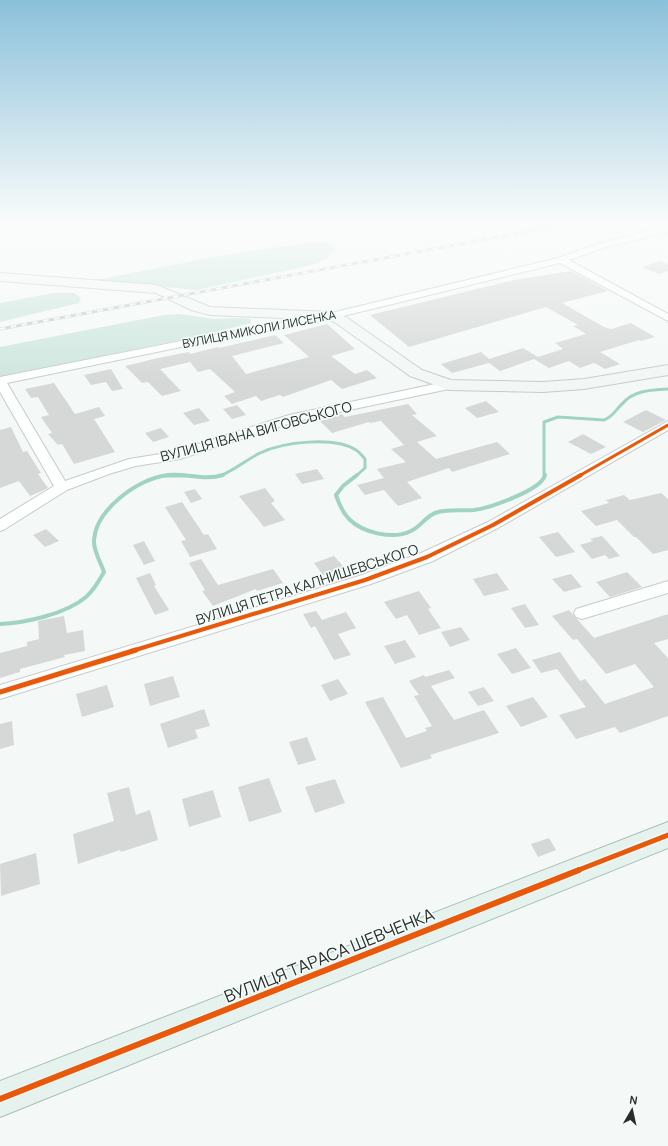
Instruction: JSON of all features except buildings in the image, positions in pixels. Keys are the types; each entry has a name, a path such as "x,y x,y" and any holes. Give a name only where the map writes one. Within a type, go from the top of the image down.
{"main road":[{"path":"0,277 157,289 178,296 200,309 210,311 330,316 341,320 416,373 448,385"},
{"name":"ВУЛИЦЯ ІВАНА ВИГОВСЬКОГО","path":"448,385 543,387 584,384 668,370"},
{"name":"ВУЛИЦЯ ТАРАСА ШЕВЧЕНКА","path":"0,1100 668,835"}],"street":[{"name":"ВУЛИЦЯ МИКОЛИ ЛИСЕНКА","path":"0,381 181,344 330,316 497,275"},
{"path":"590,275 668,318"},
{"path":"0,381 62,487"},
{"name":"ВУЛИЦЯ ІВАНА ВИГОВСЬКОГО","path":"0,526 62,487 104,470 134,462 181,454 294,418 448,385"},
{"name":"ВУЛИЦЯ ПЕТРА КАЛНИШЕВСЬКОГО","path":"0,692 364,580 426,557 493,525 668,425"},
{"path":"582,613 668,587"}],"green space":[{"path":"119,275 263,275 196,290 96,280"},
{"path":"54,293 74,293 81,298 79,303 0,322 0,303"},
{"path":"179,314 214,319 251,319 251,323 199,336 0,377 0,347 164,315"}],"waterway":[{"path":"544,476 544,422 558,417 604,420 610,417 632,395 668,389"},
{"path":"221,476 260,453 270,449 308,442 322,442 347,446 360,453 365,459 365,468 356,476"},
{"path":"0,624 33,620 57,613 78,603 89,594 104,572 94,544 97,528 102,517 121,497 132,489 144,482 168,475 202,477 221,476"},
{"path":"357,475 343,486 336,495 344,514 362,528 378,534 387,535 404,534 411,531 434,513 481,509 502,502 535,487 542,481 545,475"},
{"path":"164,476 185,476"}],"railway":[{"path":"0,329 290,275"}],"cycle path":[{"path":"0,692 365,580 427,557 493,525 668,425"},
{"path":"0,1099 668,835"}]}
